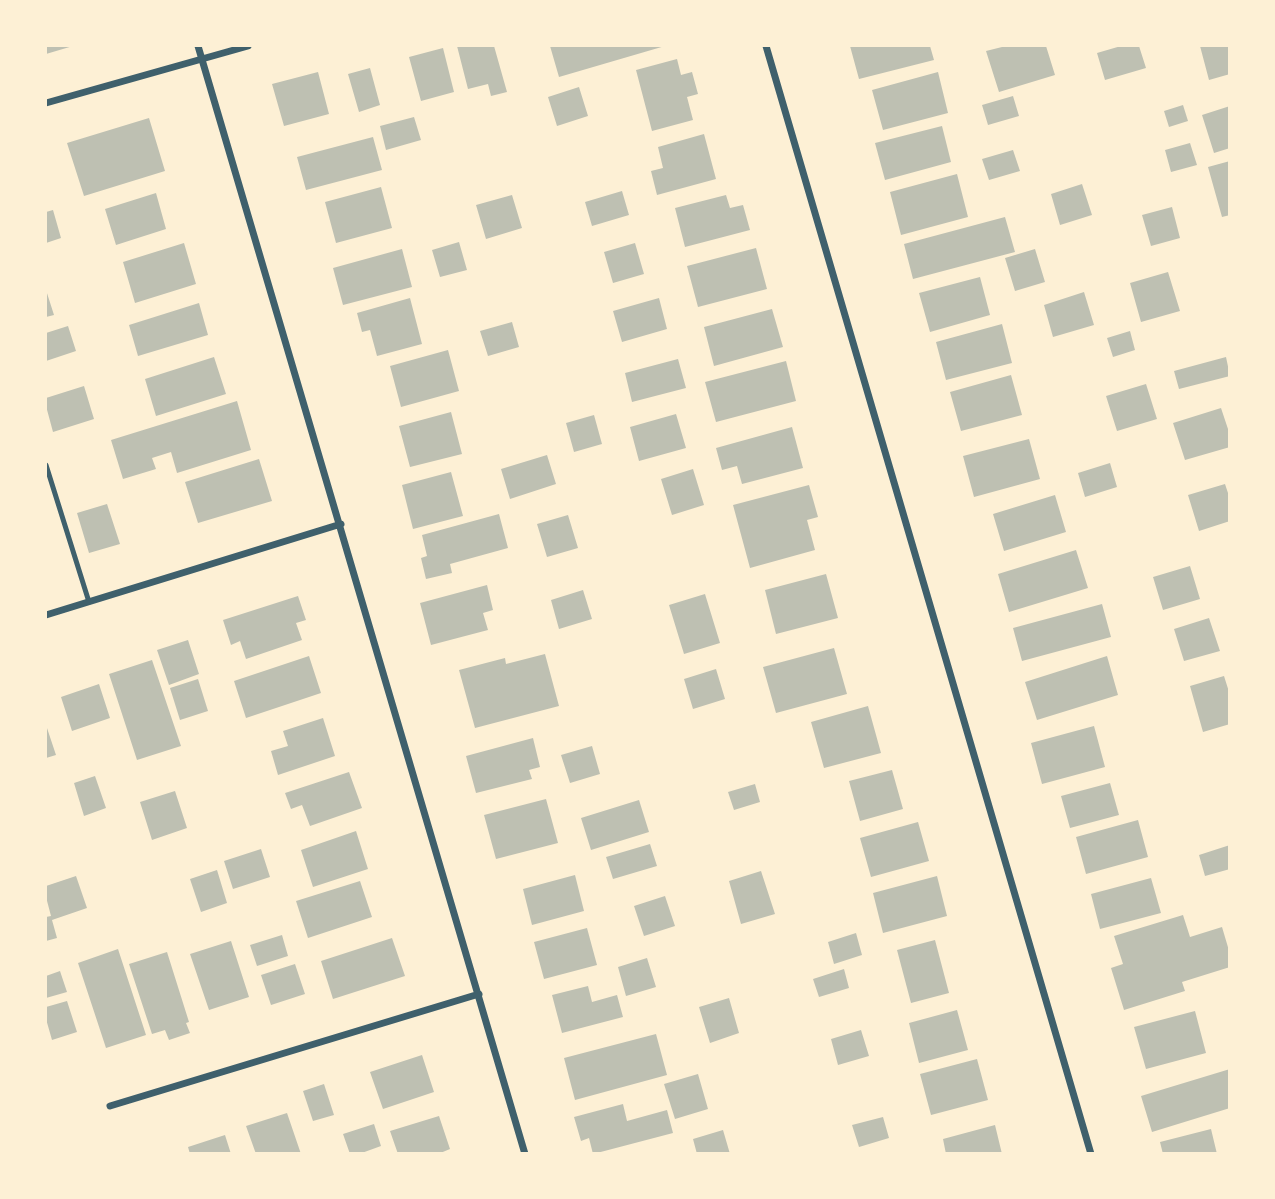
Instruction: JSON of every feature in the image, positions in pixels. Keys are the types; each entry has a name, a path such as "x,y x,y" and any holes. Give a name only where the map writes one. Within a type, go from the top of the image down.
{"street":[{"path":"198,46 526,1153"},
{"path":"46,103 248,46"},
{"path":"766,46 1091,1153"},
{"path":"46,615 341,524"},
{"path":"110,1106 479,994"}],"lane":[{"path":"46,465 89,602"}],"building":[{"path":"46,46 73,46 46,54"},
{"path":"457,46 494,46 507,92 491,96 488,84 468,89"},
{"path":"550,46 665,46 559,77"},
{"path":"850,46 930,46 934,60 859,79"},
{"path":"1006,46 1046,46 1055,75 999,92 986,51"},
{"path":"1121,46 1139,46 1146,68 1105,80 1097,53"},
{"path":"1200,46 1230,46 1230,74 1209,80"},
{"path":"443,48 454,92 421,101 409,57"},
{"path":"677,59 681,75 692,72 698,94 687,97 693,120 652,131 636,70"},
{"path":"370,68 380,105 359,112 348,74"},
{"path":"318,72 329,114 284,126 272,84"},
{"path":"938,72 948,113 883,130 872,90"},
{"path":"579,87 588,116 557,126 548,97"},
{"path":"1013,96 1019,116 988,125 982,105"},
{"path":"1183,105 1188,121 1169,127 1164,111"},
{"path":"1230,106 1230,148 1214,153 1202,115"},
{"path":"414,117 421,140 386,150 380,126"},
{"path":"149,118 165,171 84,196 67,143"},
{"path":"942,126 951,162 885,180 875,143"},
{"path":"704,134 716,179 657,195 651,171 663,168 658,147"},
{"path":"373,137 382,170 306,190 297,157"},
{"path":"1190,143 1197,165 1171,172 1165,150"},
{"path":"1013,150 1020,171 989,180 982,159"},
{"path":"1230,161 1230,215 1222,217 1208,167"},
{"path":"957,174 968,217 901,235 890,192"},
{"path":"1082,184 1092,215 1060,225 1051,194"},
{"path":"381,187 392,228 336,243 325,202"},
{"path":"622,191 629,215 592,226 585,202"},
{"path":"156,193 166,229 116,245 105,209"},
{"path":"512,195 522,228 486,239 476,205"},
{"path":"726,195 730,208 743,205 750,230 685,247 675,208"},
{"path":"1172,207 1180,238 1151,246 1142,215"},
{"path":"53,210 61,238 46,243 46,212"},
{"path":"1005,217 1015,252 913,279 904,244"},
{"path":"459,242 467,270 440,277 432,250"},
{"path":"184,243 196,284 135,303 123,262"},
{"path":"635,243 644,274 613,283 604,252"},
{"path":"756,248 767,289 698,307 687,266"},
{"path":"402,249 412,287 343,305 333,268"},
{"path":"1035,249 1045,282 1015,291 1005,258"},
{"path":"1168,272 1180,311 1141,322 1130,283"},
{"path":"980,277 990,315 930,332 919,293"},
{"path":"46,290 54,315 46,317"},
{"path":"1084,292 1094,325 1053,337 1044,305"},
{"path":"410,298 422,344 377,356 370,330 362,332 357,313"},
{"path":"659,298 667,329 622,342 613,311"},
{"path":"199,303 208,335 138,356 129,325"},
{"path":"772,309 783,347 714,366 704,327"},
{"path":"512,322 519,347 488,356 480,331"},
{"path":"1002,324 1012,363 946,380 936,342"},
{"path":"68,326 76,351 46,361 46,333"},
{"path":"1130,331 1135,350 1113,357 1107,338"},
{"path":"448,350 459,391 401,407 390,366"},
{"path":"214,357 226,394 156,416 145,379"},
{"path":"1226,357 1230,376 1179,389 1174,371"},
{"path":"678,359 686,388 632,402 625,373"},
{"path":"786,361 796,401 716,422 705,382"},
{"path":"1011,375 1022,415 961,431 950,392"},
{"path":"1146,384 1157,419 1117,431 1106,396"},
{"path":"84,386 94,419 53,432 46,398"},
{"path":"237,401 251,450 177,473 171,452 152,458 156,469 123,479 111,440"},
{"path":"1221,408 1230,435 1230,447 1185,460 1173,423"},
{"path":"451,412 462,454 410,467 399,426"},
{"path":"676,414 686,448 639,461 630,427"},
{"path":"594,415 602,444 574,452 566,423"},
{"path":"792,427 803,468 742,484 737,466 722,470 716,448"},
{"path":"1029,439 1040,479 974,497 963,456"},
{"path":"547,455 556,484 510,499 501,469"},
{"path":"259,459 272,501 198,523 185,482"},
{"path":"1110,463 1117,487 1085,497 1078,473"},
{"path":"693,469 704,505 672,515 661,479"},
{"path":"451,472 463,516 413,529 402,485"},
{"path":"1225,484 1230,499 1230,521 1199,531 1188,495"},
{"path":"809,485 818,517 807,520 815,550 750,568 733,505"},
{"path":"1055,495 1066,532 1004,551 993,514"},
{"path":"107,504 120,544 89,553 77,513"},
{"path":"499,514 508,548 450,564 452,573 426,579 421,558 427,556 422,535"},
{"path":"568,515 578,548 547,557 537,524"},
{"path":"1076,550 1088,588 1009,612 998,574"},
{"path":"1190,566 1200,599 1163,610 1153,577"},
{"path":"826,574 838,618 776,634 765,590"},
{"path":"487,585 493,610 483,613 488,630 431,645 420,603"},
{"path":"583,590 592,619 559,629 551,600"},
{"path":"705,594 720,643 684,654 669,605"},
{"path":"298,596 306,620 296,623 302,640 246,659 240,641 231,645 223,620"},
{"path":"1102,604 1111,637 1022,661 1013,628"},
{"path":"1209,618 1220,651 1184,661 1174,629"},
{"path":"188,640 199,674 169,685 157,650"},
{"path":"834,648 847,694 776,713 763,667"},
{"path":"545,654 559,706 475,728 459,670 505,658 506,664"},
{"path":"309,656 321,693 246,718 234,681"},
{"path":"1107,656 1118,695 1037,720 1025,682"},
{"path":"152,660 181,746 137,760 109,674"},
{"path":"716,669 725,699 693,709 684,679"},
{"path":"1224,676 1230,695 1230,724 1203,732 1190,686"},
{"path":"198,679 208,711 180,720 170,688"},
{"path":"99,684 110,718 72,731 61,697"},
{"path":"868,706 881,753 824,768 811,722"},
{"path":"323,718 335,756 278,775 271,751 288,746 283,731"},
{"path":"46,725 56,755 46,758"},
{"path":"1094,726 1105,767 1042,784 1031,743"},
{"path":"533,738 540,767 529,770 532,779 476,793 466,756"},
{"path":"592,746 600,774 570,783 561,755"},
{"path":"892,770 903,809 860,821 849,781"},
{"path":"349,772 362,808 310,826 302,805 291,809 285,793"},
{"path":"95,776 106,808 84,816 74,783"},
{"path":"1110,783 1119,815 1070,828 1061,796"},
{"path":"755,784 760,802 734,810 728,792"},
{"path":"175,791 187,828 152,840 140,802"},
{"path":"546,799 558,843 496,859 484,815"},
{"path":"639,800 649,832 591,850 581,818"},
{"path":"1138,820 1148,857 1086,874 1076,837"},
{"path":"918,822 929,861 871,877 860,838"},
{"path":"356,831 368,869 313,887 301,850"},
{"path":"650,844 657,866 613,879 606,857"},
{"path":"1230,845 1230,869 1205,876 1199,855"},
{"path":"261,849 270,877 233,889 224,861"},
{"path":"217,870 227,903 201,912 190,879"},
{"path":"761,871 775,914 741,924 729,881"},
{"path":"575,875 584,911 532,925 523,889"},
{"path":"76,876 87,908 52,920 57,938 46,941 46,917 51,916 46,886"},
{"path":"937,876 947,916 883,933 873,893"},
{"path":"1151,878 1161,913 1100,929 1091,894"},
{"path":"360,881 372,917 308,938 296,901"},
{"path":"665,896 675,926 644,936 634,906"},
{"path":"1183,915 1190,937 1222,927 1230,954 1230,967 1182,982 1185,991 1124,1010 1111,968 1123,964 1114,936"},
{"path":"587,928 597,965 544,979 534,942"},
{"path":"856,933 862,955 834,964 828,942"},
{"path":"282,935 288,956 257,966 250,945"},
{"path":"392,938 405,976 333,999 321,961"},
{"path":"935,940 949,993 911,1003 897,950"},
{"path":"231,941 249,997 209,1010 190,954"},
{"path":"118,949 146,1035 106,1048 78,963"},
{"path":"167,952 190,1033 169,1040 165,1030 152,1034 129,964"},
{"path":"647,958 656,987 626,996 618,967"},
{"path":"295,964 305,994 271,1005 261,975"},
{"path":"844,969 849,988 819,997 813,979"},
{"path":"60,971 67,992 46,998 46,976"},
{"path":"588,986 592,1002 617,995 623,1017 562,1033 552,995"},
{"path":"729,998 739,1033 710,1043 699,1007"},
{"path":"67,1001 77,1032 52,1040 46,1019 46,1007"},
{"path":"957,1010 968,1050 919,1063 909,1023"},
{"path":"1195,1011 1206,1053 1146,1069 1134,1027"},
{"path":"861,1030 869,1056 838,1065 831,1039"},
{"path":"656,1034 667,1075 575,1100 564,1058"},
{"path":"422,1055 434,1092 383,1109 370,1072"},
{"path":"977,1059 988,1100 931,1115 920,1074"},
{"path":"1230,1069 1230,1108 1152,1132 1141,1096"},
{"path":"698,1074 708,1109 675,1119 664,1084"},
{"path":"324,1084 334,1115 313,1121 303,1091"},
{"path":"623,1104 627,1121 667,1110 673,1133 593,1154 589,1138 581,1141 574,1117"},
{"path":"287,1113 301,1154 256,1154 246,1126"},
{"path":"439,1116 450,1149 438,1154 398,1154 390,1131"},
{"path":"883,1117 889,1138 859,1147 852,1125"},
{"path":"374,1124 381,1146 359,1154 350,1154 343,1134"},
{"path":"995,1125 1002,1154 946,1154 943,1139"},
{"path":"1211,1129 1217,1154 1163,1154 1160,1142"},
{"path":"723,1130 730,1154 697,1154 693,1139"},
{"path":"225,1135 231,1154 190,1154 188,1147"}]}
